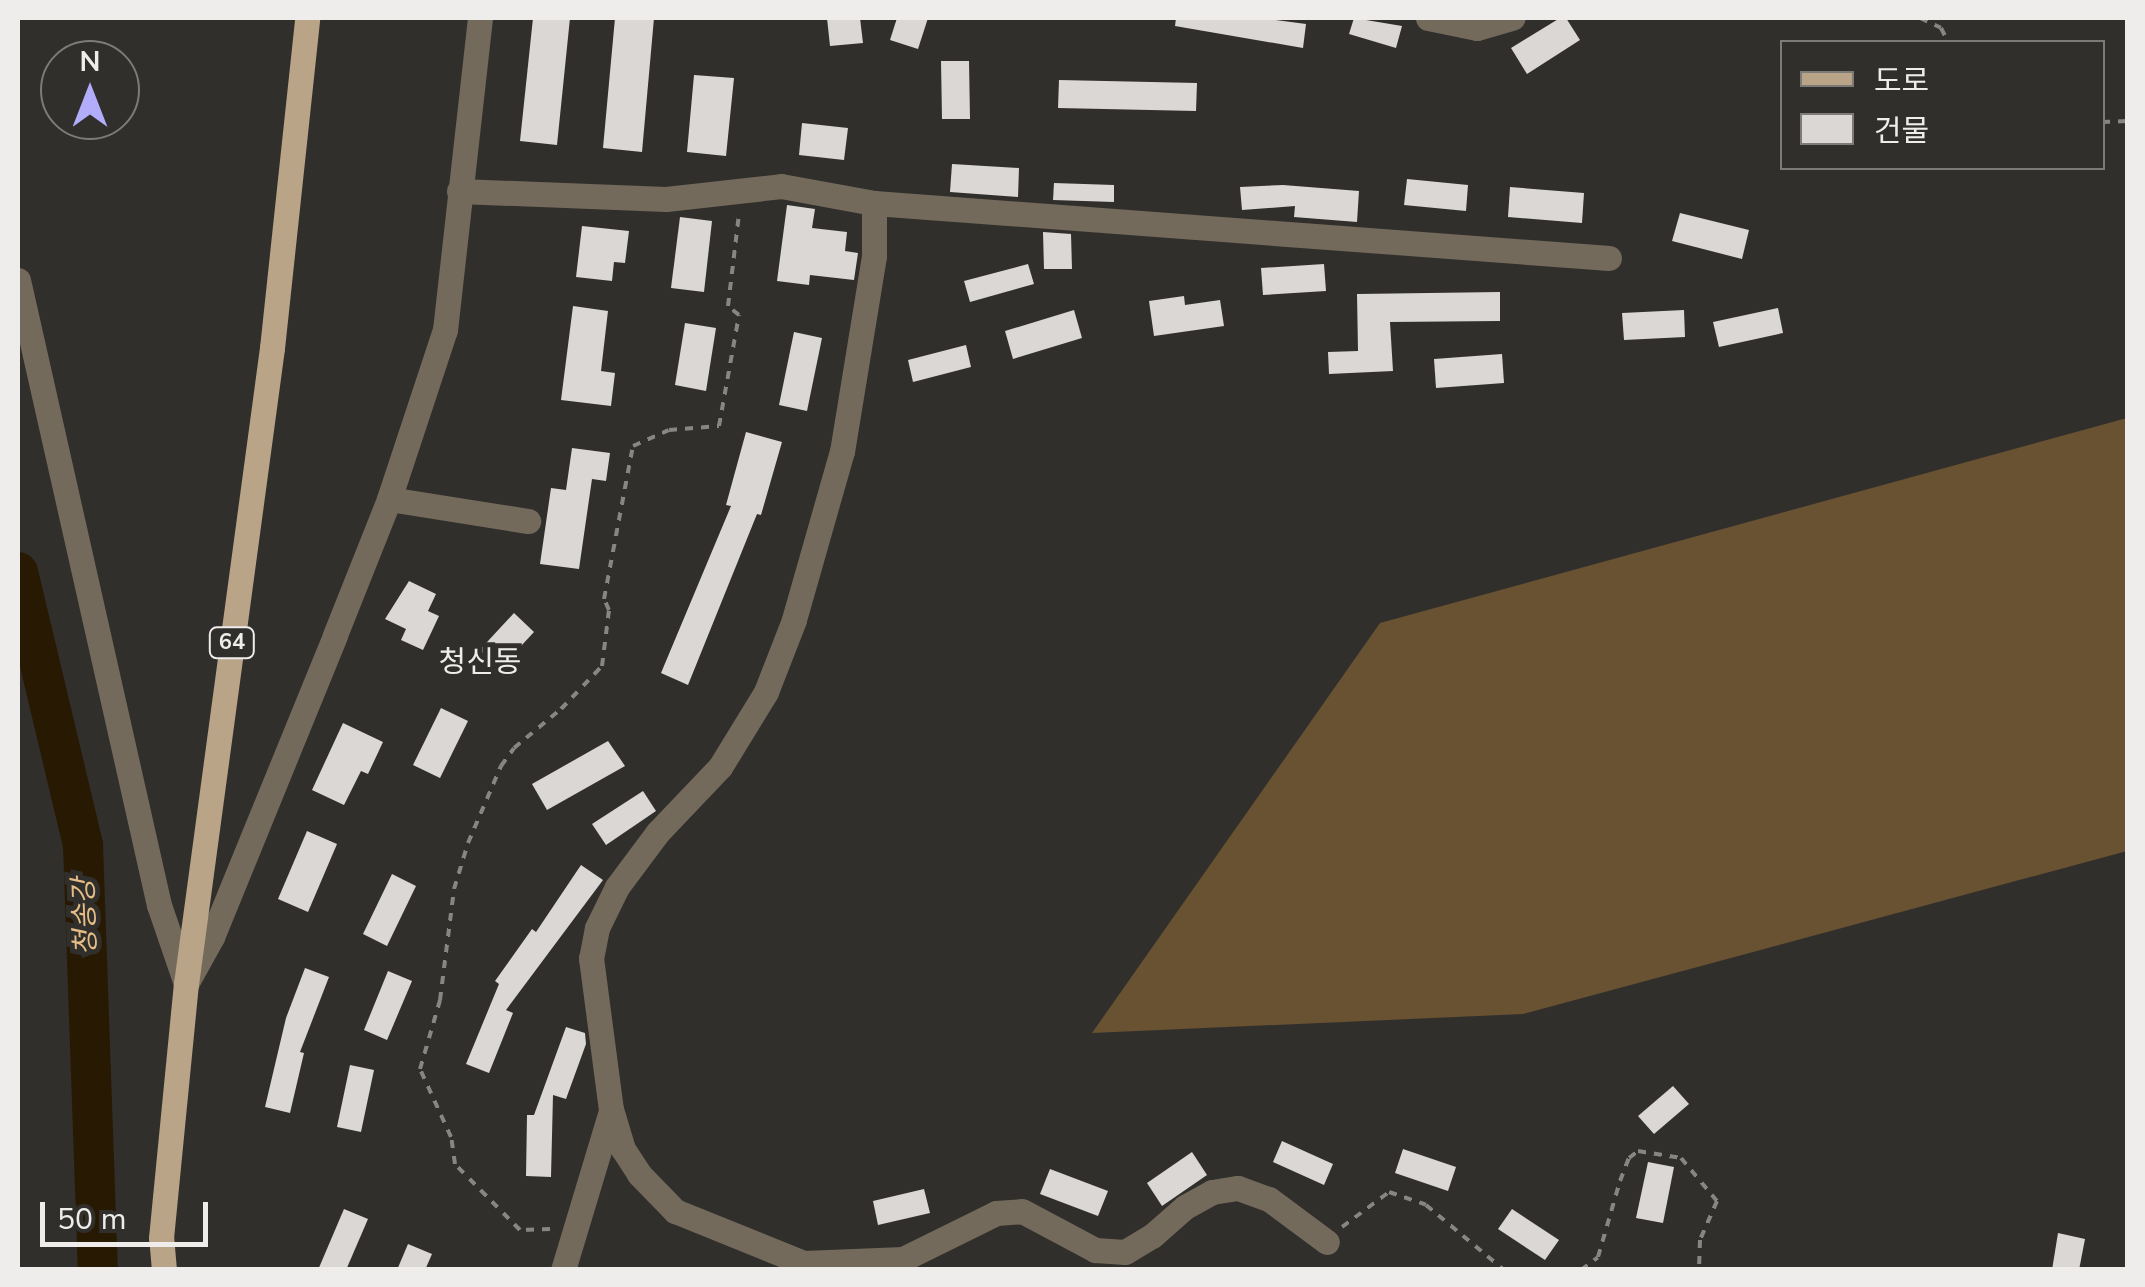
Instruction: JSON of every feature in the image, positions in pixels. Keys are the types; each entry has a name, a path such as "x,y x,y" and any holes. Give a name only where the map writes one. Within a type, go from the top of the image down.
{"main road":[{"name":"64","path":"164,1270 161,1238 186,984 272,348 307,18"}],"street":[{"path":"186,984 212,937 389,499 445,330 480,18"},
{"path":"1428,18 1477,28 1513,18"},
{"path":"459,191 666,200 781,186 874,203 1609,258"},
{"path":"874,203 874,256 842,451 794,620 766,692 720,767 658,832 617,887 597,928 591,958 611,1109 623,1149 638,1174 675,1212 804,1264 903,1258 996,1213 1022,1212 1095,1250 1125,1252 1152,1236 1185,1207 1212,1192 1238,1188 1269,1199 1327,1242"},
{"path":"18,280 159,905 186,984"},
{"path":"389,499 528,521"},
{"path":"563,1270 611,1109"}],"path":[{"path":"1920,18 1941,28 1947,40"},
{"path":"579,1224 520,1230 455,1164 452,1137 420,1069 440,1000 454,889 468,843 501,766 514,748 561,709 602,666 609,610 604,599 633,446 669,430 719,426 739,315 728,306 742,190"},
{"path":"1581,1270 1598,1257 1620,1181 1629,1158 1638,1151 1680,1158 1717,1201 1700,1240 1699,1270"},
{"path":"1327,1242 1389,1192 1426,1205 1504,1270"}],"shaded area":[{"path":"2127,418 2127,851 1523,1014 1092,1033 1380,623"}],"building":[{"path":"533,18 570,18 557,145 520,141"},
{"path":"615,18 654,18 642,152 603,148"},
{"path":"827,18 860,18 863,43 830,46"},
{"path":"897,18 928,18 918,49 890,40"},
{"path":"1176,18 1261,18 1306,24 1303,48 1175,26"},
{"path":"1354,18 1402,26 1396,48 1349,34"},
{"path":"1566,18 1580,40 1527,74 1511,48"},
{"path":"941,61 969,61 970,119 942,119"},
{"path":"694,75 734,78 726,156 687,152"},
{"path":"1059,80 1197,83 1196,111 1058,108"},
{"path":"802,123 848,128 844,160 799,155"},
{"path":"952,164 1019,168 1018,197 950,192"},
{"path":"1407,179 1468,185 1466,211 1404,205"},
{"path":"1054,183 1114,185 1114,202 1053,200"},
{"path":"1283,185 1359,191 1357,222 1294,217 1295,206 1242,210 1240,187"},
{"path":"1510,187 1584,193 1582,223 1508,217"},
{"path":"787,205 815,209 812,228 847,232 845,251 858,253 854,280 810,275 809,285 777,281"},
{"path":"1680,213 1749,230 1742,259 1672,241"},
{"path":"680,217 712,221 704,292 671,288"},
{"path":"582,226 629,231 625,263 614,262 612,281 576,277"},
{"path":"1043,232 1071,234 1072,269 1044,269"},
{"path":"1028,264 1034,284 970,302 964,281"},
{"path":"1324,264 1326,291 1263,295 1261,268"},
{"path":"1500,292 1500,321 1390,322 1393,371 1329,374 1328,352 1358,351 1357,294"},
{"path":"1184,296 1185,305 1220,300 1224,326 1154,336 1149,301"},
{"path":"573,306 608,311 601,371 615,373 611,406 561,400"},
{"path":"1778,308 1783,333 1719,347 1713,322"},
{"path":"1074,310 1082,338 1013,359 1005,331"},
{"path":"1684,310 1685,337 1624,340 1622,313"},
{"path":"685,323 716,328 706,391 675,385"},
{"path":"794,332 822,338 807,411 779,405"},
{"path":"966,345 971,367 913,382 908,360"},
{"path":"1502,354 1504,383 1436,388 1434,359"},
{"path":"746,432 782,442 761,515 757,514 688,685 661,673 731,506 726,505"},
{"path":"572,448 610,453 606,481 592,479 579,569 540,564 551,488 566,490"},
{"path":"409,581 436,594 428,611 439,616 423,650 401,640 406,629 385,619"},
{"path":"514,613 534,632 495,674 475,655"},
{"path":"441,708 468,721 440,778 413,765"},
{"path":"343,723 383,742 368,774 361,771 344,805 312,790"},
{"path":"608,741 625,766 547,810 532,784"},
{"path":"643,791 656,811 606,845 592,824"},
{"path":"307,831 337,844 308,912 278,899"},
{"path":"581,865 603,880 506,1010 513,1013 489,1073 466,1064 499,984 495,981 532,929 536,932"},
{"path":"392,874 416,886 387,946 363,934"},
{"path":"305,968 329,977 300,1052 304,1053 290,1113 265,1107 286,1018"},
{"path":"388,971 412,981 387,1040 364,1030"},
{"path":"566,1027 585,1033 586,1044 566,1099 553,1095 551,1177 526,1176 527,1115 534,1115"},
{"path":"350,1065 374,1070 361,1132 337,1127"},
{"path":"1673,1086 1689,1104 1654,1134 1638,1116"},
{"path":"1282,1141 1333,1164 1324,1185 1273,1162"},
{"path":"1403,1149 1456,1167 1448,1191 1395,1173"},
{"path":"1192,1152 1207,1175 1162,1206 1147,1183"},
{"path":"1648,1162 1674,1167 1663,1223 1636,1218"},
{"path":"1050,1169 1108,1191 1098,1216 1040,1194"},
{"path":"924,1189 930,1213 878,1225 873,1201"},
{"path":"344,1209 368,1219 346,1270 318,1270"},
{"path":"1512,1209 1559,1240 1545,1260 1498,1229"},
{"path":"2058,1233 2085,1239 2079,1270 2052,1270"},
{"path":"408,1244 432,1254 425,1270 397,1270"}],"waterway":[{"name":"청송강","path":"18,572 83,845 98,1270"}],"district":[{"name":"청신동","path":"480,663"}]}
